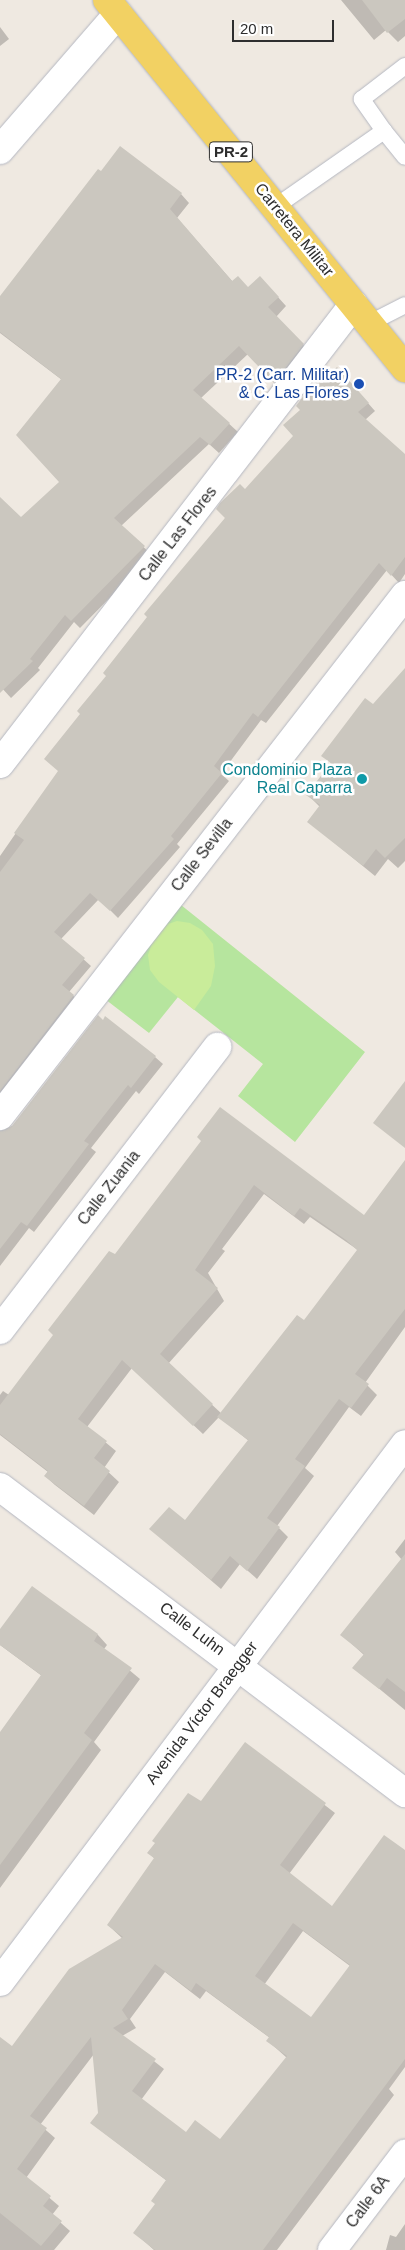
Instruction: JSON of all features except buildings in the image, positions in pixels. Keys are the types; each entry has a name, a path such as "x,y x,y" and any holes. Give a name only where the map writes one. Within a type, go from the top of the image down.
{"main road":[{"name":"Carretera Militar","path":"113,7 405,368"}],"street":[{"path":"0,150 113,7"},
{"name":"Calle Las Flores","path":"0,764 362,314"},
{"name":"Calle Sevilla","path":"0,1116 405,595"},
{"name":"Calle Zuania","path":"0,1330 217,1047"},
{"name":"Avenida Víctor Braegger","path":"0,1982 405,1444"},
{"name":"Calle Luhn","path":"0,1487 238,1664 405,1793"},
{"name":"Calle 6A","path":"332,2250 405,2154"}],"lane":[{"path":"405,66 362,99 405,157"},
{"path":"275,207 384,131"},
{"path":"362,314 405,305"}],"green space":[{"path":"176,901 365,1052 295,1142 238,1096 263,1064 178,997 149,1033 101,996"},
{"path":"177,921 190,923 202,930 213,944 215,966 211,986 194,1010 159,982 150,970 148,955 154,937 165,925"}],"place":[{"name":"PR-2 (Carr. Militar) & C. Las Flores","path":"359,384"},
{"name":"Condominio Plaza Real Caparra","path":"362,779"}]}
